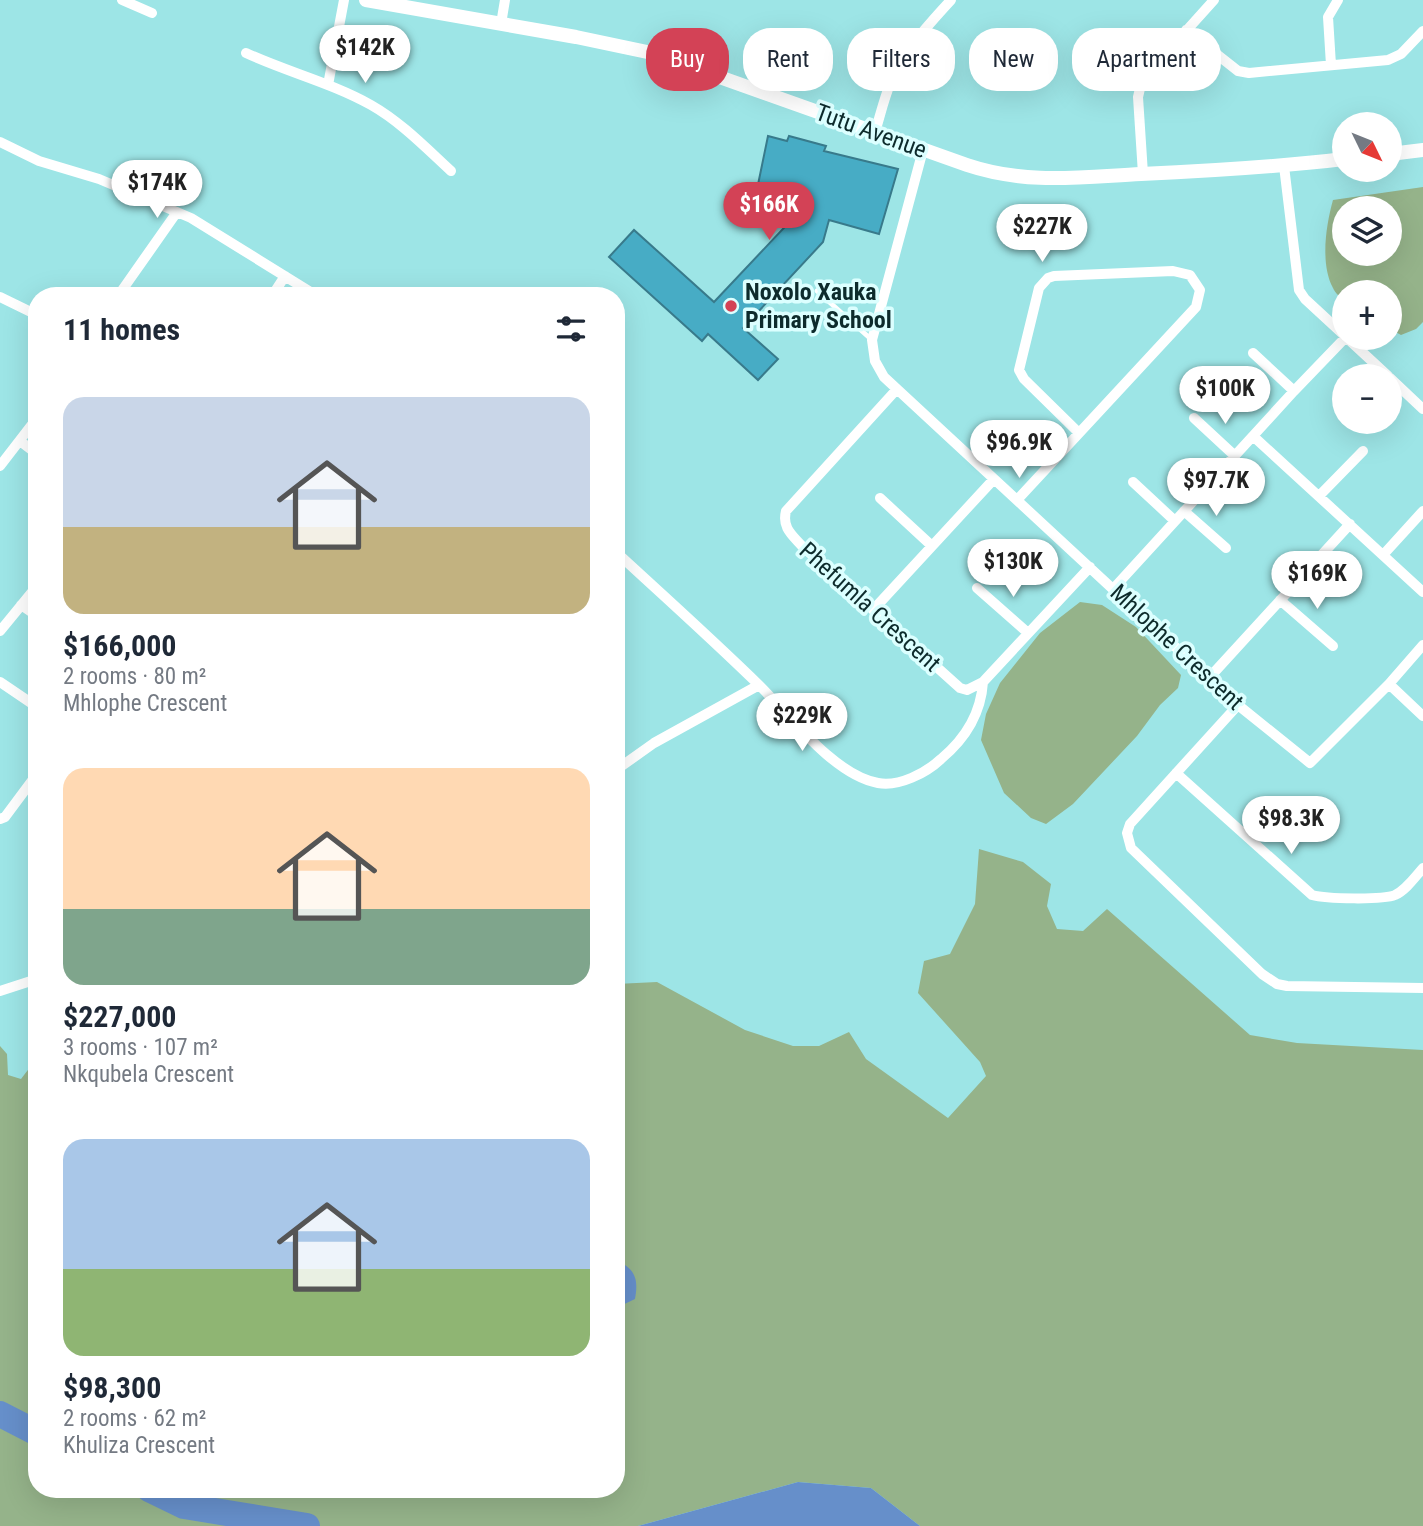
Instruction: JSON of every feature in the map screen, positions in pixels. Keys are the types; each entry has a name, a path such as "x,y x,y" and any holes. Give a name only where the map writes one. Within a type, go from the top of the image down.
{"street":[{"path":"122,0 152,13"},
{"path":"328,85 344,0"},
{"name":"Tutu Avenue","path":"366,0 652,53 923,150 983,170 1018,177 1054,179 1284,166 1332,160"},
{"path":"501,24 505,0"},
{"path":"875,132 890,85 912,43 951,0"},
{"path":"1188,28 1213,0"},
{"path":"1331,65 1328,17 1338,0"},
{"path":"1221,56 1243,73 1395,57 1423,31"},
{"path":"246,53 328,85 372,106 393,120 451,171"},
{"path":"1139,91 1143,174"},
{"path":"0,142 39,161 99,179 177,212 303,287"},
{"name":"Mhlophe Crescent","path":"923,150 873,340 873,353 884,377 1238,705 1310,763 1390,684 1423,645"},
{"path":"1402,153 1423,150"},
{"path":"1284,166 1299,290 1332,325"},
{"path":"125,287 177,212"},
{"path":"1017,500 1196,307 1200,290 1190,275 1173,271 1067,275 1048,278 1039,288 1019,370 1024,379 1079,433"},
{"path":"278,287 285,276"},
{"path":"0,297 28,311"},
{"path":"1113,589 1333,350"},
{"path":"1359,350 1375,364"},
{"path":"1253,353 1294,391"},
{"name":"Phefumla Crescent","path":"897,389 788,507 785,516 788,531 960,688 973,689 983,682"},
{"path":"1402,389 1423,409"},
{"path":"1194,418 1235,456"},
{"path":"0,466 28,430"},
{"path":"1253,436 1423,592"},
{"path":"20,441 28,447"},
{"path":"1319,496 1363,451"},
{"path":"873,610 994,479"},
{"path":"1133,482 1175,521"},
{"path":"880,499 932,546"},
{"path":"1184,511 1226,548"},
{"path":"1383,555 1423,511"},
{"path":"1209,678 1350,524"},
{"path":"625,560 759,685 823,750 842,766 879,783 909,779 950,752 981,706 983,682 1090,567"},
{"path":"977,588 1028,633"},
{"path":"0,631 28,597"},
{"path":"1280,600 1333,646"},
{"path":"21,605 28,610"},
{"path":"0,681 28,701"},
{"path":"1390,684 1423,716"},
{"path":"625,764 654,743 759,685"},
{"path":"1238,705 1130,824 1127,833 1129,846 1262,974 1278,984 1423,989"},
{"path":"1177,773 1312,895 1390,896 1402,890 1423,868"},
{"path":"0,819 5,817 28,786"},
{"path":"0,991 28,982"}],"lane":[{"path":"817,291 873,340"}],"green space":[{"path":"1423,187 1423,322 1416,329 1402,335 1402,280 1332,280 1332,285 1325,256 1332,204 1332,266 1402,266 1402,196 1361,196"},
{"path":"1080,602 1102,605 1136,627 1181,675 1178,688 1160,705 1137,736 1073,804 1046,824 1031,818 1004,793 981,740 986,714 1000,683 1040,633"},
{"path":"979,849 1023,862 1051,884 1047,906 1057,929 1083,931 1107,909 1250,1035 1297,1043 1423,1050 1423,1526 920,1526 871,1488 798,1482 638,1526 0,1526 0,1046 7,1054 8,1075 21,1079 28,1070 28,1498 625,1498 625,984 657,982 745,1030 793,1046 819,1046 849,1032 866,1059 948,1118 986,1076 980,1062 918,993 924,961 950,954 975,904"}],"water":[{"path":"625,1264 633,1273 636,1282 635,1299 625,1304"},
{"path":"798,1482 871,1488 920,1526 638,1526"}],"building":[{"path":"768,136 787,141 789,136 826,146 824,151 898,169 879,234 829,220 823,242 743,328 778,359 758,380 708,334 702,341 609,257 634,230 714,302 797,214 754,204"}],"waterway":[{"path":"0,1414 28,1428"},
{"path":"168,1498 184,1506 307,1526"}],"place":[{"name":"Noxolo Xauka Primary School","path":"731,306"}]}
